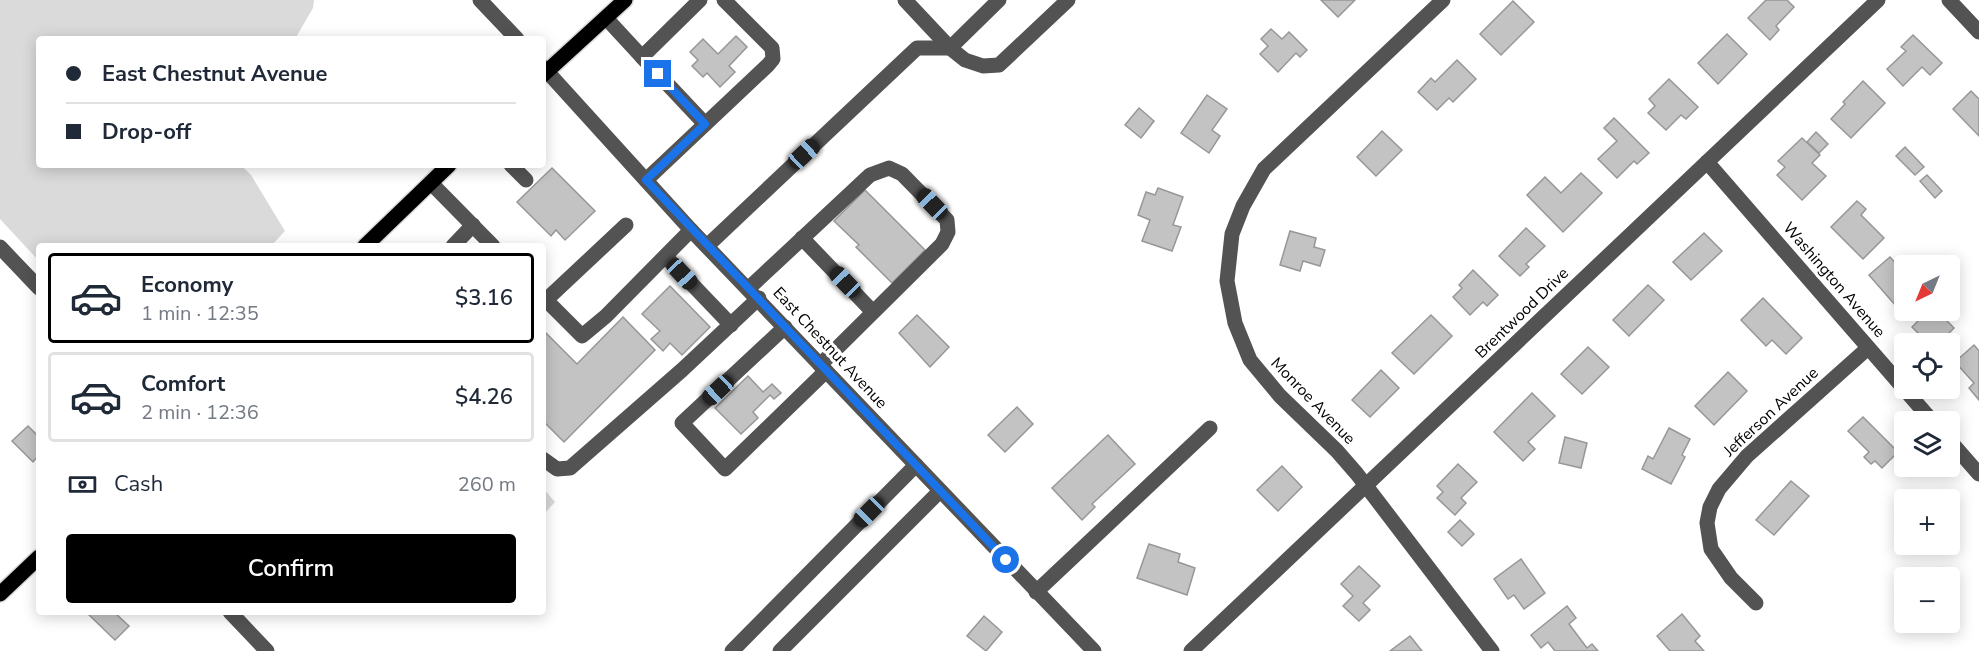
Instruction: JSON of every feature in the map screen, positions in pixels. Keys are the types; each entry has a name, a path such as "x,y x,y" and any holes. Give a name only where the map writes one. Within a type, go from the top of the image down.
{"main road":[{"path":"546,69 625,0"},
{"path":"368,243 446,168"},
{"path":"0,594 36,560"}],"street":[{"path":"480,0 514,36"},
{"path":"646,180 768,65 774,53 772,48 724,0"},
{"path":"905,0 950,48 965,60 983,66 999,65 1068,0"},
{"path":"707,246 917,48 950,48 999,0"},
{"name":"Monroe Avenue","path":"1443,0 1264,169 1243,206 1232,234 1227,281 1235,323 1250,360 1280,396 1336,451 1366,486 1492,651"},
{"name":"Brentwood Drive","path":"1191,651 1878,0"},
{"path":"1949,0 1979,32"},
{"path":"642,57 696,1"},
{"path":"606,18 705,124"},
{"name":"East Chestnut Avenue","path":"546,73 707,246 1094,651"},
{"name":"Washington Avenue","path":"1707,162 1923,411"},
{"path":"514,168 526,180"},
{"path":"546,462 556,470 570,468 731,325 754,293 802,238 870,175 889,168 902,174 947,220 948,232 942,244 873,312 823,368 725,469 682,423 785,327"},
{"path":"431,183 491,243"},
{"path":"456,243 473,225"},
{"path":"546,297 626,225"},
{"path":"546,299 582,336 606,316 692,230"},
{"path":"802,238 873,312"},
{"path":"0,247 36,285"},
{"path":"666,257 731,325"},
{"name":"Jefferson Avenue","path":"1756,603 1731,578 1711,549 1707,523 1710,507 1719,489 1747,456 1869,348"},
{"path":"1036,592 1210,429"},
{"path":"1960,452 1979,474"},
{"path":"732,651 916,465"},
{"path":"780,651 940,491"},
{"path":"233,615 267,651"}],"shaded area":[{"path":"0,0 314,0 313,8 297,36 36,36 36,168 244,168 251,175 285,231 274,243 36,243 36,258 0,219"},
{"path":"546,492 555,502 546,512"}],"building":[{"path":"1321,0 1355,0 1338,17"},
{"path":"1766,0 1787,0 1794,7 1776,26 1779,30 1770,40 1748,18"},
{"path":"1513,1 1534,22 1501,55 1480,34"},
{"path":"1271,29 1282,39 1289,32 1307,50 1300,57 1296,53 1278,72 1260,54 1268,46 1261,39"},
{"path":"1727,34 1747,54 1718,84 1698,63"},
{"path":"1913,35 1942,63 1930,75 1922,67 1903,86 1887,69 1906,51 1901,47"},
{"path":"736,36 747,47 729,66 735,72 720,87 707,73 703,77 692,66 698,60 690,52 703,39 718,54"},
{"path":"1457,60 1476,79 1453,102 1449,98 1437,110 1418,92 1431,78 1435,82"},
{"path":"1669,79 1698,107 1686,119 1681,115 1666,130 1648,113 1655,106 1649,99"},
{"path":"1863,81 1885,103 1851,138 1831,119"},
{"path":"1971,91 1979,99 1979,136 1953,109"},
{"path":"1207,95 1227,109 1212,130 1220,136 1209,153 1181,133"},
{"path":"1139,108 1154,121 1141,138 1125,125"},
{"path":"1614,118 1649,153 1637,164 1634,161 1617,178 1598,159 1617,141 1604,128"},
{"path":"1382,131 1402,150 1376,176 1357,157"},
{"path":"1816,132 1828,144 1819,153 1807,142"},
{"path":"1802,138 1820,155 1812,163 1826,176 1802,200 1777,175 1785,167 1778,161"},
{"path":"1905,147 1924,167 1915,175 1896,156"},
{"path":"552,168 595,211 565,240 556,230 551,236 517,202"},
{"path":"1581,173 1602,193 1563,232 1527,195 1545,177 1561,193"},
{"path":"1927,175 1942,191 1935,198 1920,181"},
{"path":"1158,188 1183,197 1173,225 1181,227 1172,251 1142,241 1150,220 1138,215 1146,192 1155,195"},
{"path":"865,190 925,250 892,283 856,247 859,245 834,221"},
{"path":"1857,201 1866,209 1861,215 1884,238 1863,259 1831,227"},
{"path":"1526,228 1545,246 1526,264 1529,267 1520,276 1499,256"},
{"path":"1290,231 1316,238 1314,247 1325,250 1320,266 1303,261 1300,271 1280,265"},
{"path":"1704,233 1722,251 1691,280 1673,262"},
{"path":"1890,257 1894,262 1894,304 1869,275"},
{"path":"1473,270 1498,295 1487,306 1483,302 1470,315 1453,297 1462,288 1459,285"},
{"path":"1648,285 1664,300 1629,336 1613,320"},
{"path":"670,286 710,327 682,355 670,343 663,351 651,339 660,331 642,314"},
{"path":"1763,298 1802,338 1786,354 1772,340 1766,346 1741,320"},
{"path":"917,315 949,347 930,367 899,333"},
{"path":"1431,315 1452,336 1414,374 1392,353"},
{"path":"623,317 655,350 564,442 546,424 546,333 577,364"},
{"path":"1918,321 1947,321 1954,328 1949,333 1918,333 1912,327"},
{"path":"1974,345 1979,351 1979,400 1969,388 1974,383 1960,368 1960,358"},
{"path":"1588,347 1609,367 1582,394 1561,374"},
{"path":"1381,370 1399,388 1370,417 1352,400"},
{"path":"1728,372 1747,391 1714,425 1695,406"},
{"path":"748,376 763,392 772,384 781,393 774,399 770,395 753,412 758,418 741,434 715,408"},
{"path":"1532,393 1555,416 1528,442 1535,449 1523,461 1494,432"},
{"path":"1017,407 1033,424 1005,452 988,435"},
{"path":"1863,417 1894,448 1894,456 1882,468 1875,461 1871,464 1864,457 1869,452 1848,431"},
{"path":"28,426 36,434 36,458 33,462 12,441"},
{"path":"1669,428 1690,439 1682,455 1685,457 1671,484 1642,469 1648,456 1653,459"},
{"path":"1108,435 1135,464 1092,504 1095,507 1082,520 1052,488"},
{"path":"1565,437 1587,443 1581,468 1559,463"},
{"path":"1458,464 1477,482 1461,498 1466,503 1455,515 1437,498 1443,492 1437,486"},
{"path":"1282,466 1302,487 1278,511 1257,490"},
{"path":"1791,481 1809,496 1774,535 1756,520"},
{"path":"1460,520 1474,534 1462,546 1448,532"},
{"path":"1149,544 1180,554 1178,562 1195,568 1187,595 1137,578"},
{"path":"1521,559 1545,593 1524,609 1514,595 1508,599 1494,579"},
{"path":"1359,566 1380,586 1363,603 1370,610 1359,621 1343,606 1353,596 1341,584"},
{"path":"1567,606 1576,618 1569,624 1587,648 1592,644 1598,651 1555,651 1548,642 1541,648 1531,635"},
{"path":"1682,614 1700,636 1695,641 1704,651 1670,651 1657,636"},
{"path":"89,615 117,615 129,626 115,640"},
{"path":"984,616 1002,632 986,651 967,636"},
{"path":"1410,636 1422,651 1390,651"}],"route":[{"path":"658,74 705,124 646,180 1006,560"}]}
